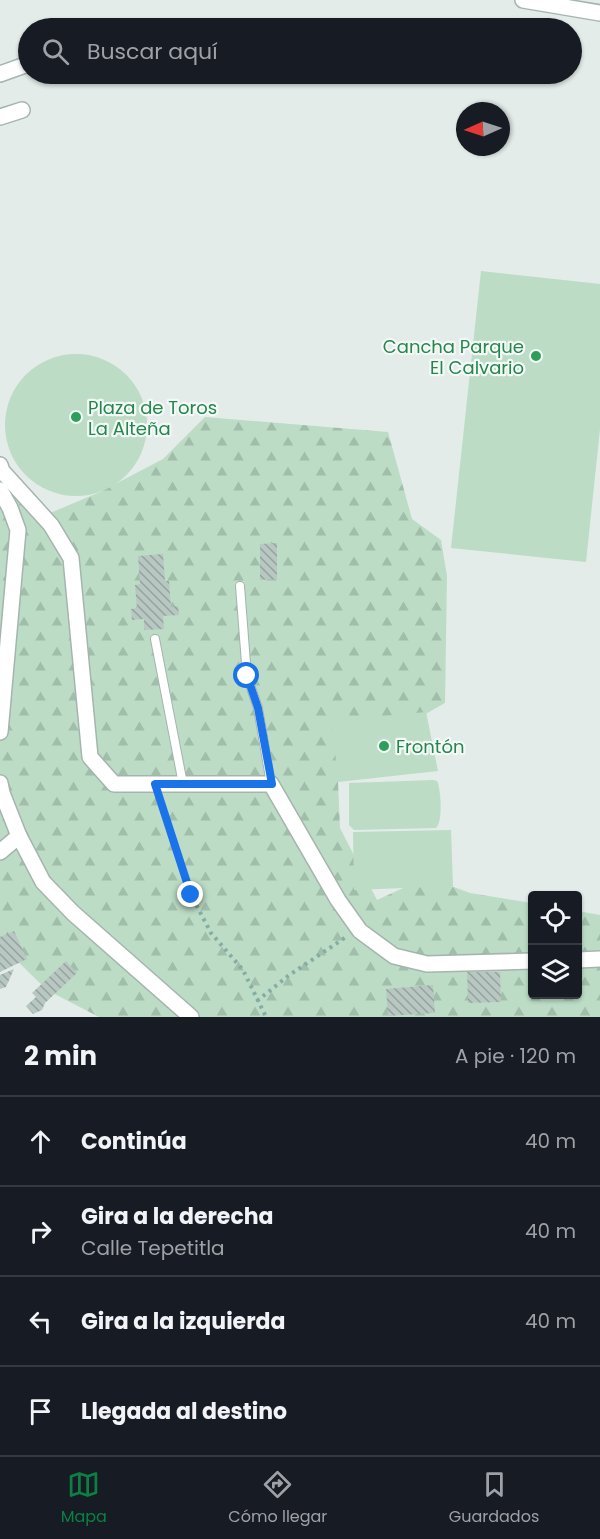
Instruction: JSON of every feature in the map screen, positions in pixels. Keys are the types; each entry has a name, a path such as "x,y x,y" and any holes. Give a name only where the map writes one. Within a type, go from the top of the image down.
{"street":[{"path":"523,0 600,13"},
{"path":"0,74 18,68"},
{"path":"0,117 22,110"},
{"path":"0,465 2,471 51,525 71,558 90,757 114,784 272,784 338,900 360,931 394,956 427,964 528,961"},
{"path":"0,490 18,530 0,732"},
{"path":"0,783 19,836 43,882 73,913 191,1017"},
{"path":"0,852 19,836"},
{"path":"582,960 600,959"}],"lane":[{"path":"240,586 247,676 258,708 272,784"},
{"path":"155,639 183,784"}],"path":[{"path":"155,784 191,895 211,933 243,970 266,1017"},
{"path":"257,1001 329,948"}],"green space":[{"name":"Cancha Parque El Calvario","path":"481,271 600,284 600,429 586,562 451,548"},
{"name":"Plaza de Toros La Alteña","path":"76,354 103,359 126,375 142,398 147,425 142,452 126,475 103,491 76,496 49,491 26,475 10,452 5,425 10,398 26,375 49,359"},
{"path":"205,417 388,432 412,519 441,540 447,576 445,703 339,763 340,828 377,900 427,877 470,893 528,902 528,999 582,999 582,912 600,915 600,1017 99,1017 47,990 5,949 0,942 0,476 36,519 100,492 163,459"},
{"name":"Frontón","path":"426,712 438,771 338,782 332,721"},
{"path":"437,781 440,798 440,819 436,828 354,830 349,825 349,783"},
{"path":"451,830 453,886 354,890 353,832"}],"building":[{"path":"277,543 277,579 260,580 260,544"},
{"path":"163,554 165,581 169,581 171,607 178,606 179,615 163,616 164,629 144,630 144,619 132,620 131,609 137,608 135,585 140,584 138,556"},
{"path":"14,931 27,959 0,972 0,937"},
{"path":"66,961 77,973 45,1003 42,1010 33,1014 26,1006 36,997 32,993"},
{"path":"14,969 6,987 0,989 0,975"},
{"path":"467,972 500,972 501,1002 468,1003"},
{"path":"433,985 435,1013 388,1016 386,989"}],"place":[{"name":"Cancha Parque El Calvario","path":"536,356"},
{"name":"Plaza de Toros La Alteña","path":"76,417"},
{"name":"Frontón","path":"384,746"}],"route":[{"path":"191,895 155,784 272,784 258,708 247,676"}]}
